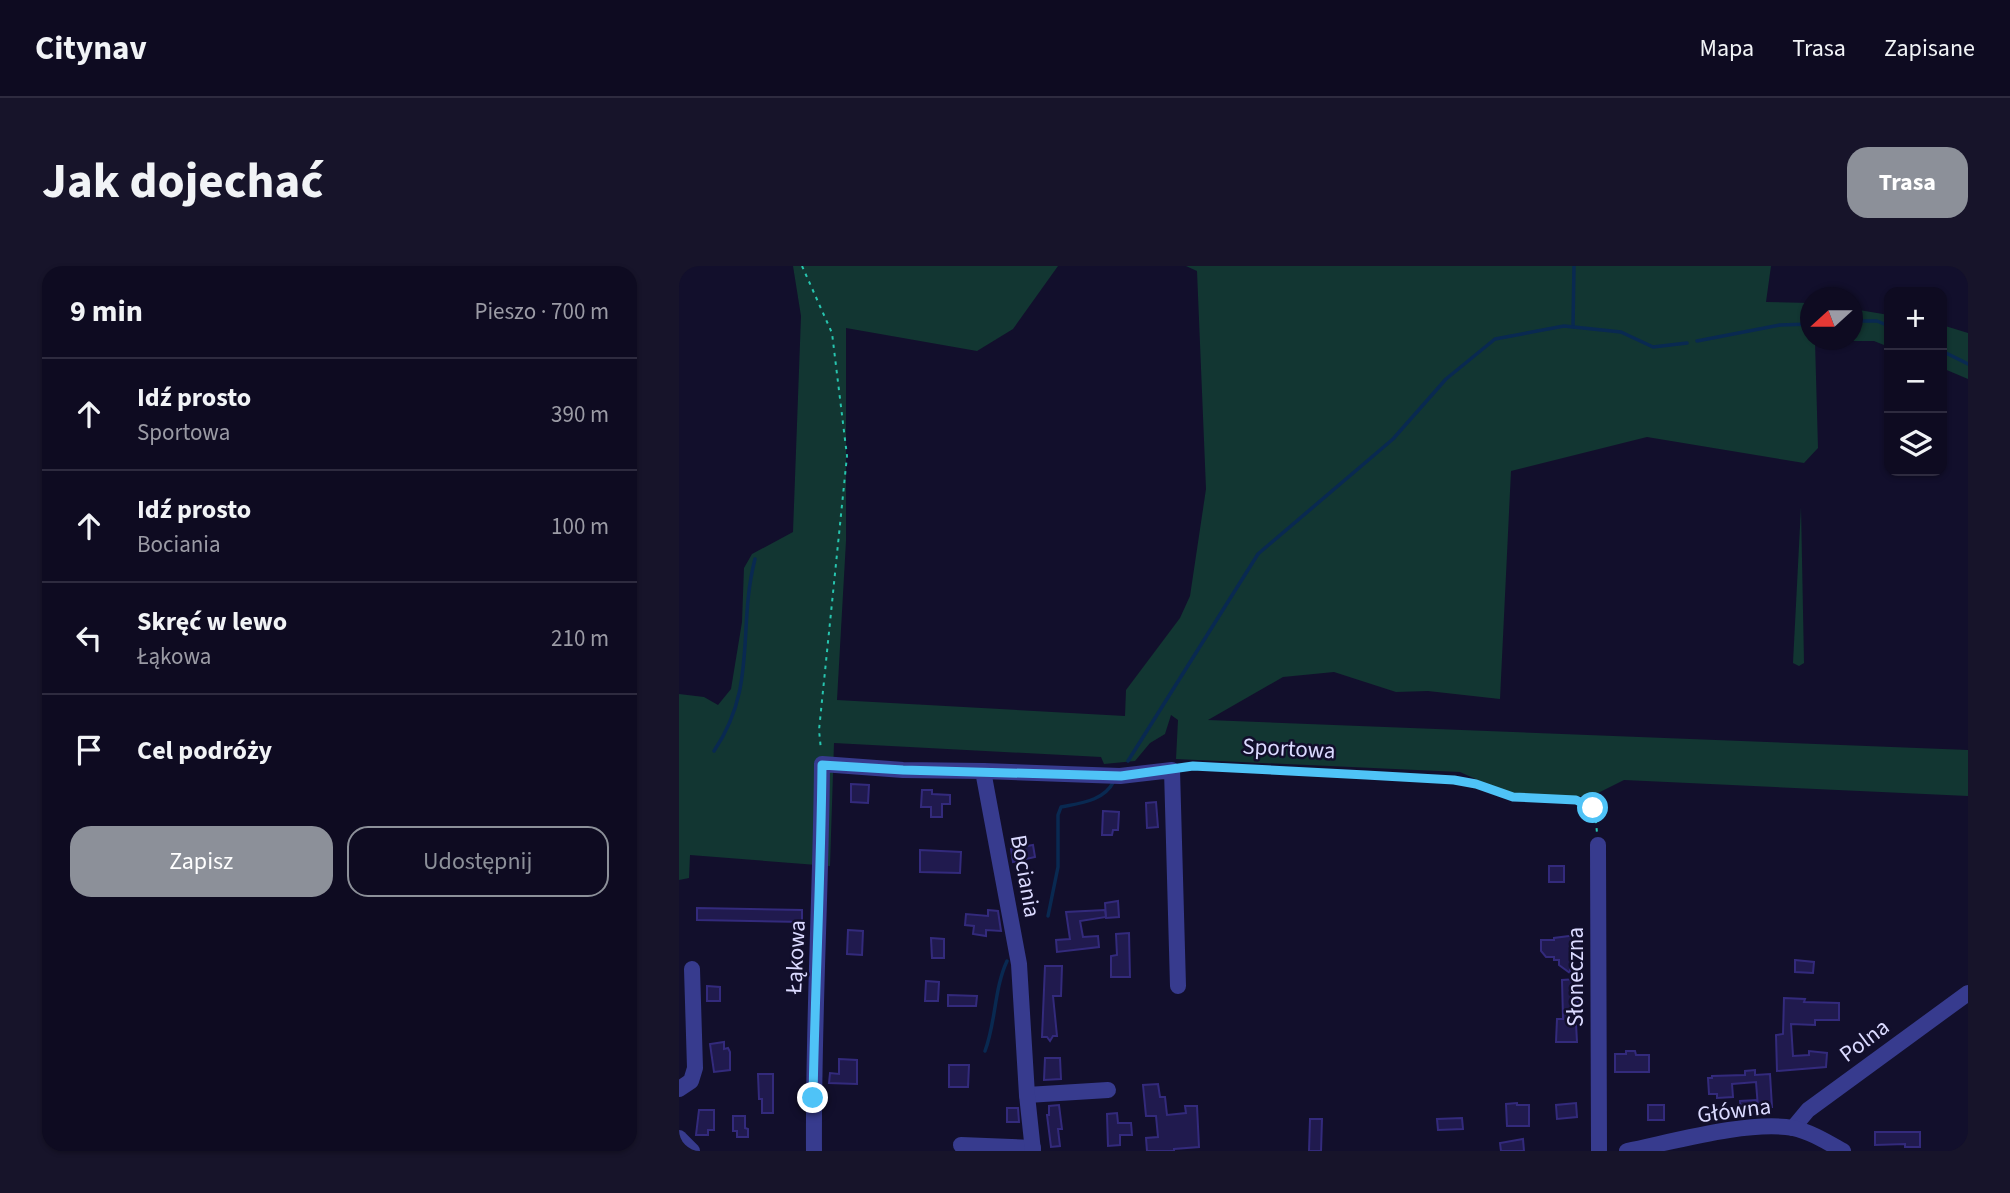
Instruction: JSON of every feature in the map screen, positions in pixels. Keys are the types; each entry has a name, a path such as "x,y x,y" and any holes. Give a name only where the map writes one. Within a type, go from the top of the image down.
{"street":[{"path":"822,765 1121,776 1173,770 1178,986"},
{"name":"Łąkowa","path":"814,1151 815,991 821,887 822,765"},
{"name":"Bociania","path":"983,771 1019,964 1033,1149"},
{"name":"Słoneczna","path":"1598,845 1599,1151"},
{"path":"679,1089 691,1080 695,1069 692,969"},
{"name":"Polna","path":"1793,1128 1808,1110 1968,993"},
{"path":"1027,1095 1108,1090"},
{"name":"Główna","path":"1626,1151 1748,1128 1793,1128 1843,1151"},
{"path":"679,1138 692,1151"},
{"path":"961,1145 1033,1149"}],"path":[{"path":"802,266 832,333 847,456 819,730 822,765"},
{"name":"Sportowa","path":"1173,770 1193,766 1454,780 1476,784 1513,797 1576,800 1590,805 1596,817 1598,845"}],"green space":[{"path":"793,266 1058,266 1013,329 977,351 846,328 846,541 837,700 1125,716 1126,690 1180,618 1190,596 1206,489 1197,271 1186,266 1771,266 1766,302 1800,303 1800,350 1815,350 1818,448 1804,463 1647,437 1511,471 1500,699 1428,691 1396,692 1334,672 1283,677 1208,720 1968,750 1968,796 1624,780 1592,796 1527,797 1491,786 1460,772 1176,759 1178,720 1171,715 1165,734 1150,743 1135,761 1104,764 1101,757 834,743 830,866 690,855 689,878 679,880 679,694 704,697 718,705 731,689 742,622 744,568 752,554 793,532 801,316"},
{"path":"1863,311 1884,314 1884,345 1863,341"},
{"path":"1947,327 1968,333 1968,379 1947,370"},
{"path":"1801,507 1804,663 1799,666 1793,663"}],"building":[{"path":"851,784 869,785 868,803 851,802"},
{"path":"922,790 932,790 932,794 950,795 950,804 942,804 942,817 931,817 931,807 921,807"},
{"path":"1156,802 1158,827 1147,828 1146,803"},
{"path":"1103,811 1119,812 1118,830 1113,830 1112,835 1102,835"},
{"path":"1033,845 1035,857 1013,862 1011,849"},
{"path":"920,850 961,852 960,873 920,872"},
{"path":"1549,866 1564,866 1564,882 1549,882"},
{"path":"1118,901 1119,917 1106,918 1105,903"},
{"path":"697,908 802,910 802,922 697,920"},
{"path":"988,910 998,911 1001,931 986,930 986,936 973,934 974,926 965,925 966,914 988,916"},
{"path":"1105,910 1106,917 1080,921 1083,937 1098,936 1099,947 1057,952 1056,940 1070,939 1066,912"},
{"path":"848,930 863,931 862,955 847,954"},
{"path":"1129,933 1130,977 1111,977 1111,956 1117,955 1116,934"},
{"path":"1580,936 1580,947 1570,947 1570,973 1559,965 1559,960 1546,957 1541,951 1541,940"},
{"path":"931,938 944,939 944,958 932,958"},
{"path":"1795,960 1814,962 1813,973 1795,972"},
{"path":"1045,966 1062,966 1061,996 1053,996 1057,1036 1053,1036 1050,1041 1047,1037 1042,1037"},
{"path":"1577,979 1577,1042 1556,1042 1557,1019 1563,1019 1562,980"},
{"path":"926,981 939,982 938,1001 925,1001"},
{"path":"707,986 720,987 720,1001 707,1001"},
{"path":"948,995 977,996 976,1006 948,1006"},
{"path":"1784,998 1805,999 1804,1002 1839,1003 1839,1020 1815,1020 1815,1025 1791,1024 1793,1056 1809,1055 1809,1051 1827,1053 1826,1067 1777,1071 1776,1035 1783,1034"},
{"path":"724,1042 724,1049 728,1048 730,1052 730,1070 714,1072 710,1044"},
{"path":"1626,1051 1635,1051 1636,1055 1649,1055 1649,1072 1615,1072 1615,1054 1626,1054"},
{"path":"1045,1058 1060,1058 1061,1079 1044,1080"},
{"path":"839,1059 857,1060 857,1084 829,1083 830,1073 839,1074"},
{"path":"949,1065 969,1065 968,1087 949,1087"},
{"path":"1755,1070 1755,1075 1770,1074 1772,1107 1758,1108 1756,1082 1732,1084 1733,1097 1717,1098 1717,1094 1709,1094 1708,1078 1745,1075 1745,1071"},
{"path":"758,1074 773,1074 773,1113 762,1113"},
{"path":"1158,1084 1160,1097 1165,1097 1167,1115 1186,1113 1185,1106 1197,1106 1199,1147 1147,1151 1146,1138 1158,1137 1156,1116 1146,1116 1143,1085"},
{"path":"1757,1100 1758,1112 1741,1113 1740,1101"},
{"path":"1576,1103 1577,1117 1557,1119 1556,1105"},
{"path":"1506,1104 1529,1105 1529,1126 1507,1126"},
{"path":"1059,1105 1062,1129 1058,1129 1060,1146 1051,1147 1047,1115 1049,1106"},
{"path":"1648,1105 1664,1105 1664,1120 1648,1120"},
{"path":"1007,1108 1018,1108 1019,1122 1007,1122"},
{"path":"699,1110 714,1110 714,1130 708,1130 708,1135 696,1135"},
{"path":"1117,1113 1118,1123 1131,1123 1132,1135 1120,1135 1120,1145 1108,1146 1107,1114"},
{"path":"733,1116 745,1116 748,1137 737,1137 737,1131 733,1131"},
{"path":"1462,1118 1463,1129 1438,1130 1437,1119"},
{"path":"1310,1119 1322,1119 1321,1151 1309,1151"},
{"path":"1875,1132 1920,1132 1920,1147 1905,1147 1905,1144 1875,1145"},
{"path":"1523,1139 1524,1151 1501,1151 1500,1143"}],"waterway":[{"path":"1573,327 1574,266"},
{"path":"1863,321 1884,324"},
{"path":"1697,341 1780,325 1800,324"},
{"path":"1128,761 1258,554 1393,439 1446,379 1495,339 1564,326 1621,332 1653,347 1687,343"},
{"path":"1947,354 1968,364"},
{"path":"714,751 728,727 742,680 747,609 755,559"},
{"path":"1048,916 1058,867 1058,815 1061,807 1098,797 1110,788 1114,781"},
{"path":"985,1051 1007,961"}],"route":[{"path":"813,1098 821,887 822,765 1121,776 1193,766 1366,775 1454,780 1522,799 1576,800 1593,808"}]}
